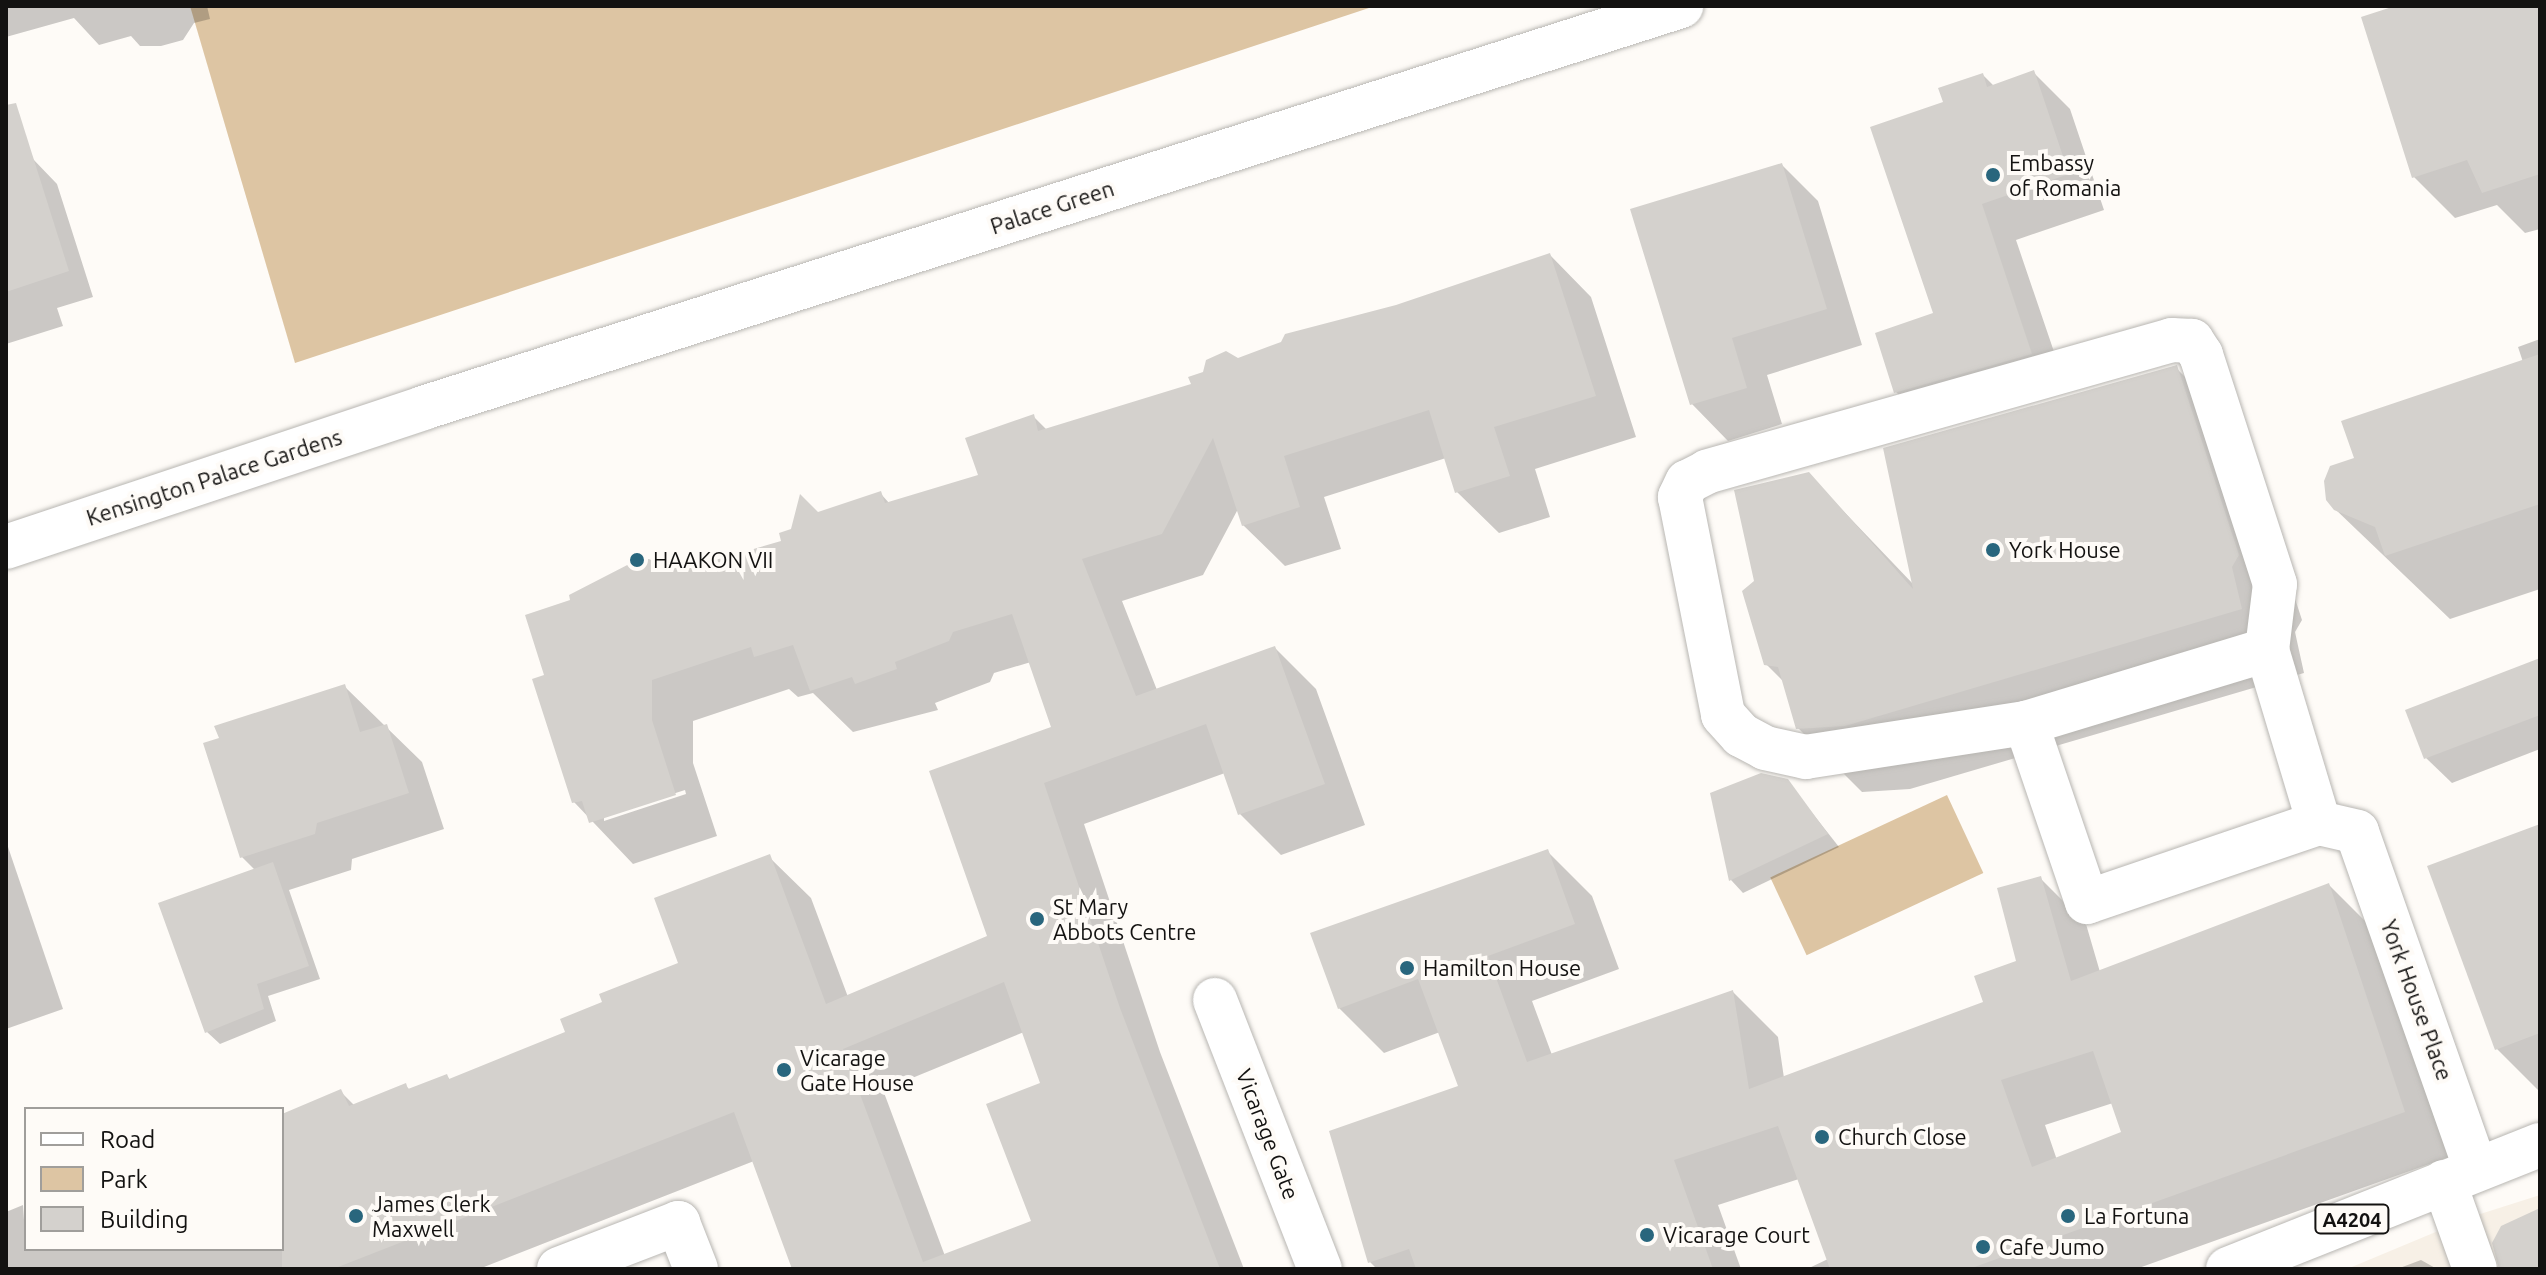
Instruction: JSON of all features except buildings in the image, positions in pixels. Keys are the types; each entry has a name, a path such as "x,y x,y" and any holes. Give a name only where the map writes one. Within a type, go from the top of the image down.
{"street":[{"name":"Palace Green","path":"423,408 1681,6"},
{"path":"2172,340 2192,341 2201,355 2275,584 2267,650 2026,723 1806,757 1765,748 1741,735 1723,715 1680,497 1687,482 1707,472 2172,340"},
{"name":"Kensington Palace Gardens","path":"6,547 423,408"},
{"name":"York House Place","path":"2267,650 2338,827 2460,1176 2475,1269"},
{"path":"2026,723 2087,902 2338,827"},
{"name":"Vicarage Gate","path":"1215,1000 1320,1269"},
{"name":"A4204","path":"2228,1269 2540,1145"},
{"path":"559,1269 678,1223 696,1269"}],"shaded area":[{"path":"2540,1195 2540,1269 2347,1269 2474,1216"}],"green space":[{"path":"190,6 1375,6 295,363"},
{"path":"1947,795 1983,873 1807,955 1770,877"}],"place":[{"name":"Embassy of Romania","path":"1993,175"},
{"name":"York House","path":"1993,550"},
{"name":"HAAKON VII","path":"637,560"},
{"name":"St Mary Abbots Centre","path":"1037,919"},
{"name":"Hamilton House","path":"1407,968"},
{"name":"Vicarage Gate House","path":"784,1070"},
{"name":"Church Close","path":"1822,1137"},
{"name":"James Clerk Maxwell","path":"356,1216"},
{"name":"La Fortuna","path":"2068,1216"},
{"name":"Vicarage Court","path":"1647,1235"},
{"name":"Cafe Jumo","path":"1983,1247"}]}
